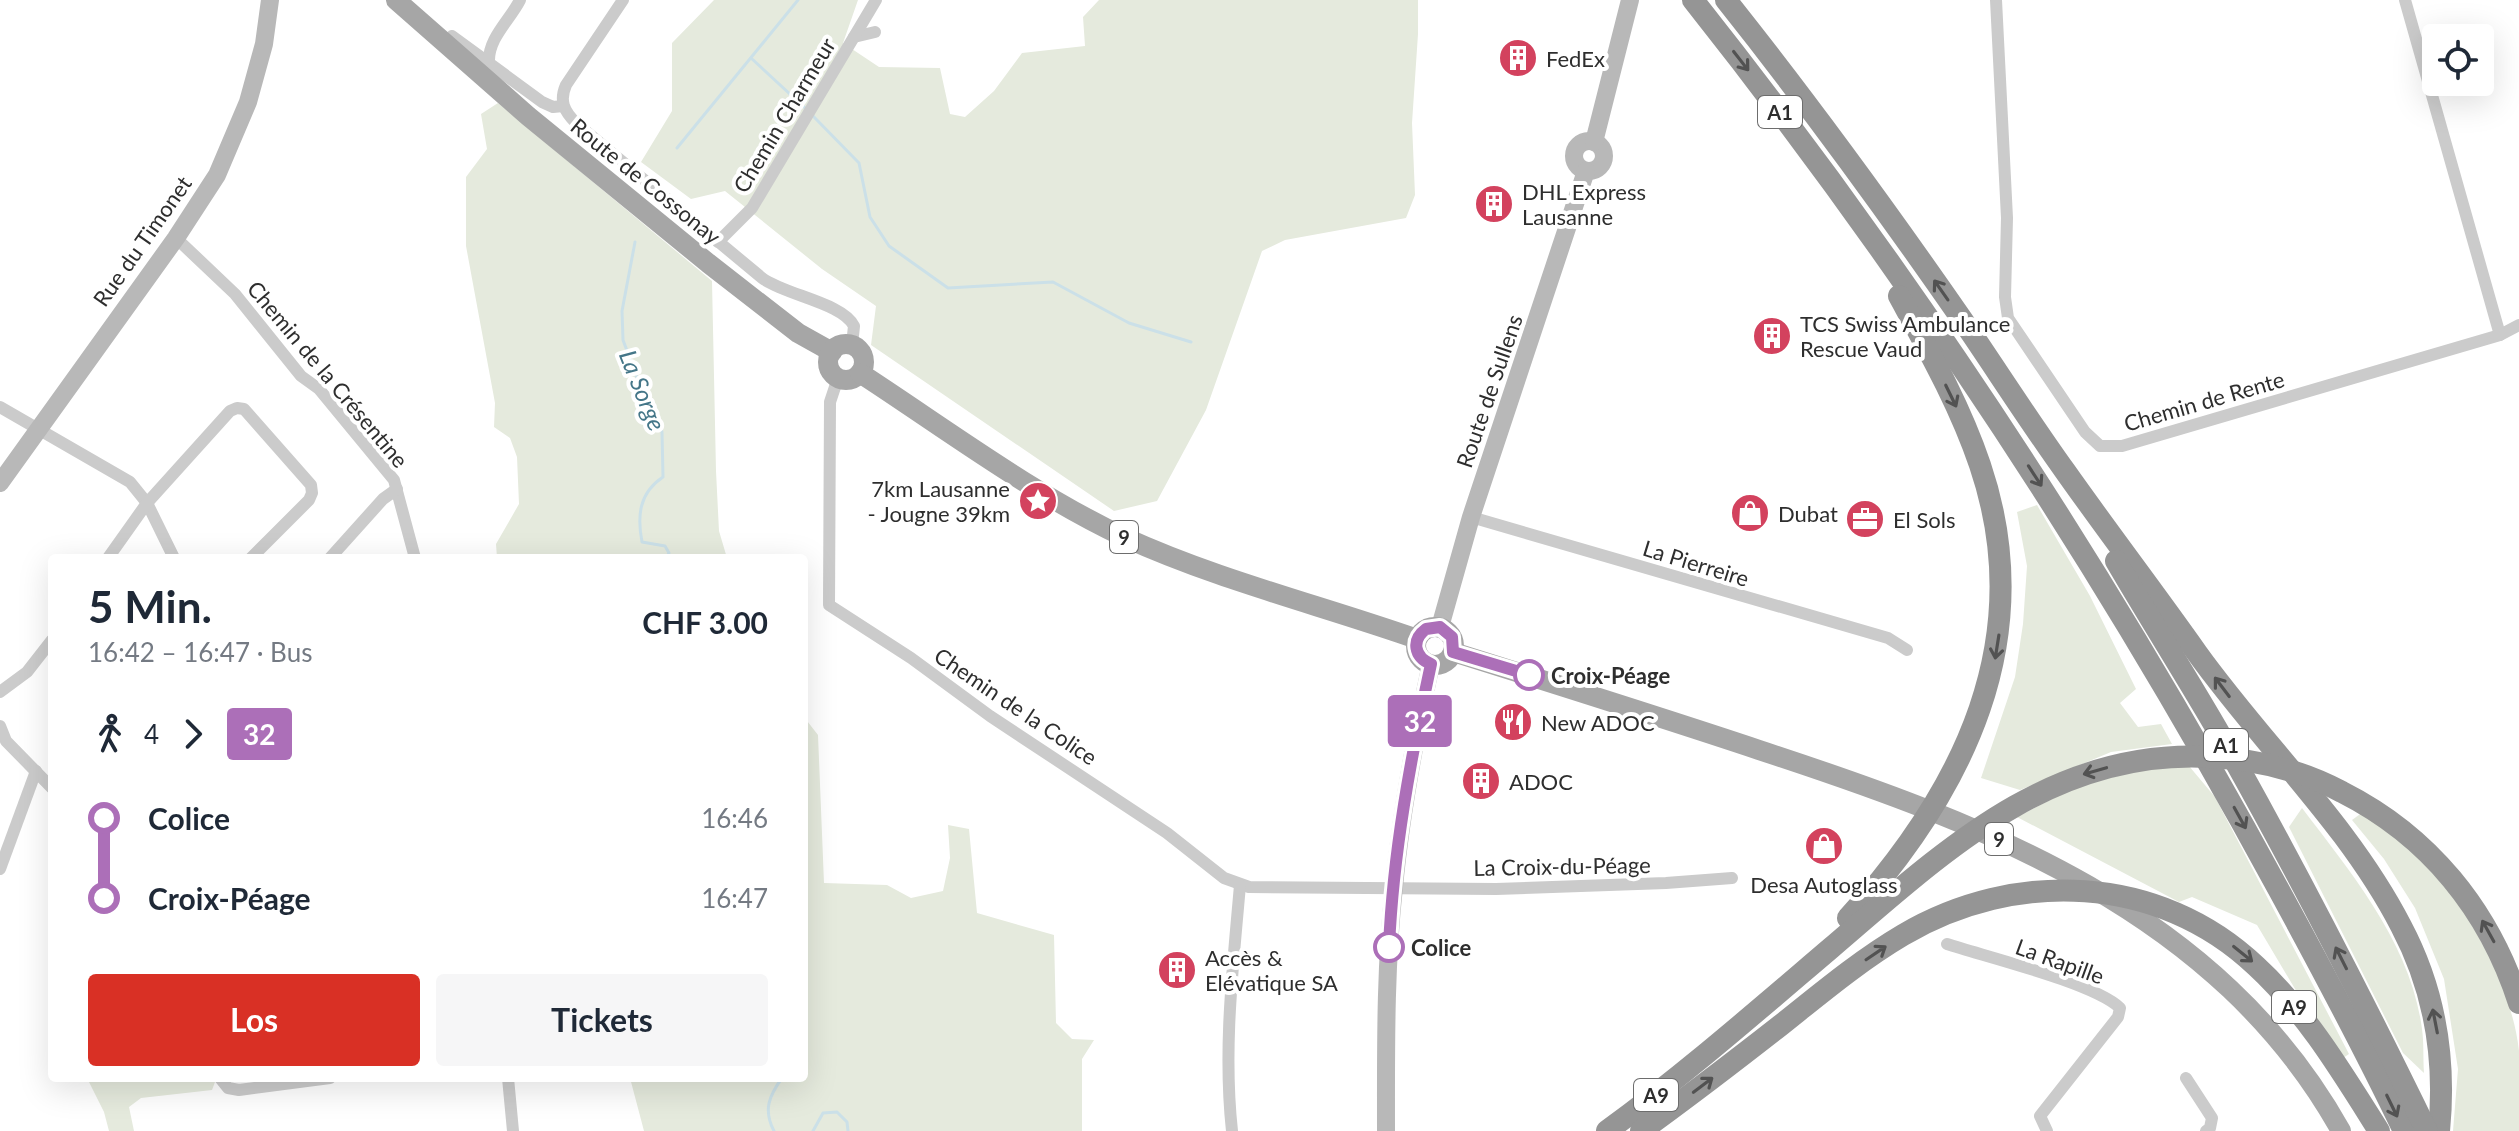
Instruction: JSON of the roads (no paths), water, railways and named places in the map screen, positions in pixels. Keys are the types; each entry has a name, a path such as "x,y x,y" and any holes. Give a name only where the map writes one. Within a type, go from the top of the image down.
{"highway":[{"name":"A1","path":"1693,0 1769,98 1940,332 1992,409 2142,648 2326,974 2404,1131"},
{"name":"A1","path":"1726,0 1893,223 2064,470 2287,856 2427,1131"},
{"path":"1772,998 1867,897 1918,831 1945,788 1969,739 1993,666 2001,616 1999,541 1988,491 1964,422 1863,227"},
{"path":"2064,470 2226,692 2351,848 2385,898 2413,951 2430,1001 2440,1053 2439,1131"},
{"name":"A9","path":"1607,1131 1678,1078 1954,844 2038,793 2086,773 2124,763 2172,757 2223,758 2272,766 2316,780 2356,799 2412,837 2458,884 2497,947 2519,1003"},
{"name":"A9","path":"1641,1131 1848,972 1902,936 1963,907 2028,891 2066,889 2107,892 2137,899 2204,926 2234,947 2278,988 2336,1065 2379,1131"}],"main road":[{"name":"Rue du Timonet","path":"0,483 176,238 217,175 248,102 264,44 270,0"},
{"name":"Route de Cossonay","path":"385,0 445,36"},
{"name":"Route de Cossonay","path":"396,0 445,36 540,126 715,269 798,333 842,348"},
{"name":"Route de Sullens","path":"1440,627 1471,517 1586,171 1575,162 1574,152 1584,142 1594,142 1630,0"},
{"path":"842,348 864,357 860,373 848,380 838,378 829,363 842,348"},
{"name":"9","path":"860,373 1037,489 1122,536 1191,564 1417,639"},
{"path":"1440,627 1452,637 1453,652 1442,663 1431,664 1420,658 1417,639 1426,629 1440,627"},
{"name":"9","path":"1453,652 1883,792 1976,829 2069,874 2166,935 2240,998 2297,1064 2341,1131"},
{"path":"1386,1131 1387,987 1394,888 1411,768 1431,664"}],"street":[{"path":"489,62 493,42 520,0"},
{"path":"623,0 566,85 563,106 576,123 778,288 845,314 854,326 842,348"},
{"name":"Chemin Charmeur","path":"718,242 752,208 876,0"},
{"name":"Chemin de Rente","path":"1996,0 2007,218 2005,297 2008,318 2085,432 2100,446 2122,446 2500,335"},
{"path":"2405,0 2500,335 2519,325"},
{"path":"854,37 875,32"},
{"path":"445,36 489,62 542,102 553,107 563,106"},
{"name":"Chemin de la Crésentine","path":"176,238 235,294 301,376 319,389 386,468 397,489 414,554"},
{"name":"Chemin de la Colice","path":"838,378 830,402 829,605 1156,825 1224,878 1240,885"},
{"path":"0,407 130,482 147,503 172,554"},
{"path":"111,554 147,503 230,411 237,408 244,409 311,485 312,493 309,500 255,554"},
{"path":"334,554 383,499 397,489"},
{"name":"La Pierreire","path":"1471,517 1888,638 1907,650"},
{"path":"0,692 27,672 48,645"},
{"path":"0,726 6,741 48,784"},
{"path":"0,869 36,771"},
{"name":"La Croix-du-Péage","path":"1394,888 1496,889 1732,878"},
{"path":"1232,1131 1227,1077 1240,885 1394,888"},
{"name":"La Rapille","path":"1947,944 2083,988 2120,1008 2118,1017 2040,1116 2047,1131"},
{"path":"2186,1078 2212,1118 2206,1131"},
{"path":"223,1082 228,1088 239,1090 300,1082"},
{"path":"508,1082 513,1131"}],"waterway":[{"name":"La Sorge","path":"677,148 798,0"},
{"path":"751,58 805,108"},
{"path":"813,116 859,163 870,217 889,246 948,288 1053,282 1129,323 1191,342"},
{"name":"La Sorge","path":"635,242 622,311 623,340 662,432 663,477 644,498 640,532 642,542 665,546 668,554"},
{"name":"La Sorge","path":"774,1131 768,1110 780,1082"},
{"name":"La Sorge","path":"813,1131 823,1113 837,1112 847,1122 848,1131"}],"place":[{"name":"FedEx","path":"1518,58"},
{"name":"DHL Express Lausanne","path":"1494,204"},
{"name":"TCS Swiss Ambulance Rescue Vaud","path":"1772,336"},
{"name":"7km Lausanne - Jougne 39km","path":"1038,501"},
{"name":"Dubat","path":"1750,513"},
{"name":"El Sols","path":"1865,519"},
{"name":"Croix-Péage","path":"1529,675"},
{"name":"New ADOC","path":"1513,722"},
{"name":"ADOC","path":"1481,781"},
{"name":"Desa Autoglass","path":"1824,846"},
{"name":"Colice","path":"1389,947"},
{"name":"Accès & Elévatique SA","path":"1177,970"}]}
